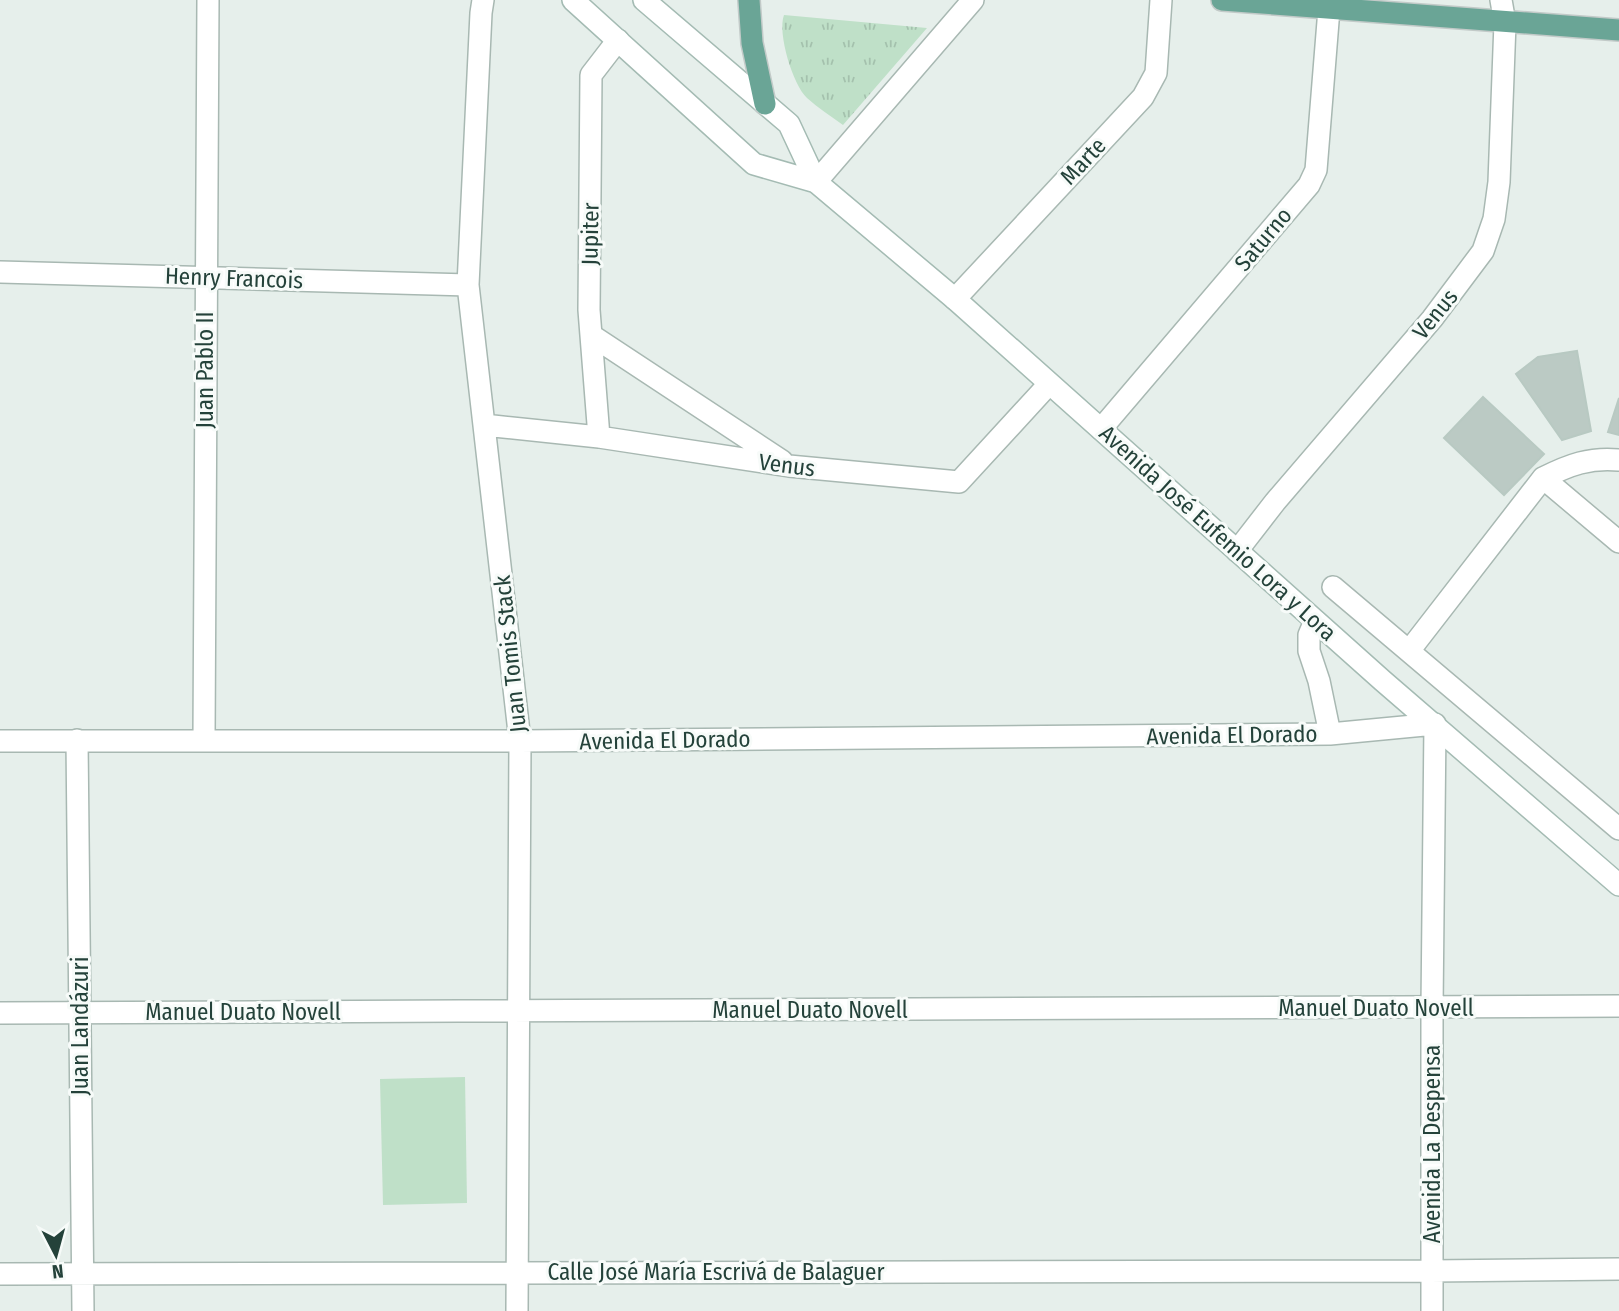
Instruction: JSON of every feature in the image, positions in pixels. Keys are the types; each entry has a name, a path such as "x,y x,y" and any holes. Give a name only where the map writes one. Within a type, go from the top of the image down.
{"main road":[{"path":"749,0 752,43 765,104"},
{"path":"1222,0 1329,9 1504,14 1619,30"}],"street":[{"name":"Juan Pablo II","path":"204,739 208,0"},
{"name":"Juan Tomis Stack","path":"483,0 468,285 520,741 517,1311"},
{"name":"Avenida José Eufemio Lora y Lora","path":"573,0 754,164 816,182 956,299 1315,621 1619,885"},
{"name":"Avenida José Eufemio Lora y Lora","path":"644,0 789,124 816,182"},
{"path":"816,182 973,0"},
{"name":"Marte","path":"956,299 1143,97 1156,72 1161,0"},
{"name":"Saturno","path":"1101,429 1309,185 1316,170 1329,9"},
{"name":"Venus","path":"1237,551 1275,502 1432,319 1483,251 1494,219 1499,183 1504,14"},
{"name":"Jupiter","path":"599,437 589,310 591,75 618,40"},
{"name":"Henry Francois","path":"0,272 468,285"},
{"path":"591,335 789,466"},
{"name":"Venus","path":"484,425 599,437 789,466 958,482 1049,384"},
{"path":"1409,651 1543,478 1572,463 1603,458 1619,460"},
{"path":"1543,478 1619,542"},
{"path":"1332,587 1619,829"},
{"name":"Avenida El Dorado","path":"1315,621 1309,635 1310,651 1330,734"},
{"name":"Avenida El Dorado","path":"0,741 520,741 1330,734 1435,724"},
{"name":"Avenida La Despensa","path":"1432,1311 1435,724"},
{"name":"Juan Landázuri","path":"77,740 83,1311"},
{"name":"Manuel Duato Novell","path":"0,1013 1619,1006"},
{"name":"Calle José María Escrivá de Balaguer","path":"0,1274 1619,1269"}],"green space":[{"path":"784,15 927,28 843,125 807,98 797,82 785,46 782,23"},
{"path":"465,1077 467,1203 383,1205 380,1079"}],"building":[{"path":"1577,351 1591,431 1562,440 1516,374 1538,357"},
{"path":"1483,397 1544,454 1504,495 1444,438"},
{"path":"1619,398 1619,435 1608,432"}]}
